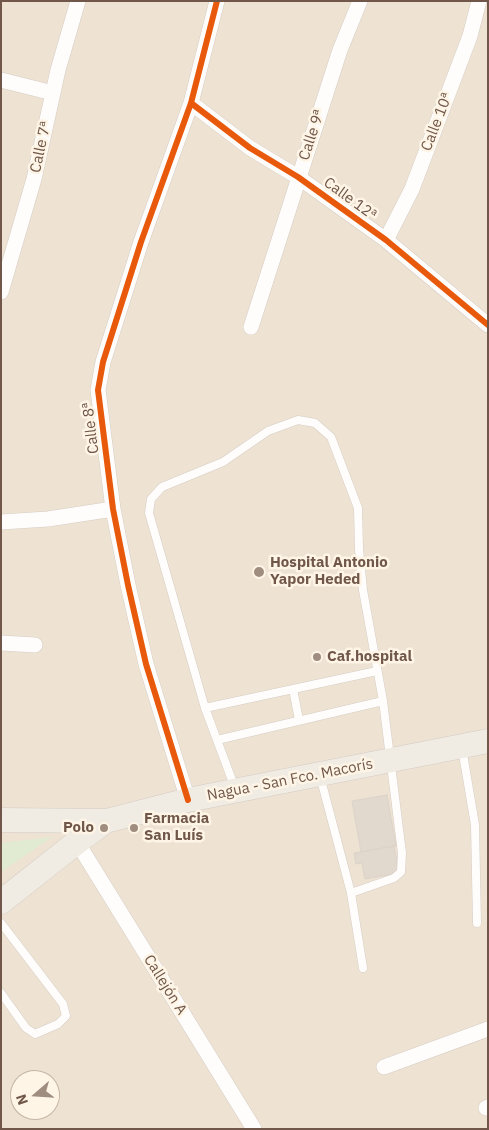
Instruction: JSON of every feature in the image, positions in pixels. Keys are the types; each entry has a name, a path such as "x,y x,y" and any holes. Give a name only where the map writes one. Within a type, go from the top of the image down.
{"main road":[{"name":"Nagua - San Fco. Macorís","path":"1,902 106,821 188,800 488,741"},
{"path":"1,820 106,821"}],"street":[{"name":"Calle 7ª","path":"1,292 34,179 58,70 78,1"},
{"name":"Calle 8ª","path":"188,800 146,664 113,509 98,390 103,362 141,242 191,103 217,1"},
{"name":"Calle 9ª","path":"251,327 340,50 360,1"},
{"name":"Calle 10ª","path":"386,240 412,189 470,36 479,1"},
{"path":"1,80 53,93"},
{"name":"Calle 12ª","path":"191,103 250,148 298,177 386,240 488,325"},
{"path":"1,522 48,520 113,509"},
{"path":"1,643 35,645"},
{"name":"Callejón A","path":"77,842 254,1129"},
{"path":"384,1067 488,1029"}],"lane":[{"path":"236,790 205,708 149,513 151,499 162,487 223,462 268,432 298,420 315,423 331,438 358,508 363,590 383,701 402,854 401,872 394,878 352,893"},
{"path":"205,708 377,670"},
{"path":"293,689 299,720"},
{"path":"217,740 383,701"},
{"path":"461,746 475,825 477,923"},
{"path":"319,774 352,893 363,968"},
{"path":"1,923 64,1004 66,1016 58,1024 35,1034 26,1028 1,993"}],"shaded area":[{"path":"1,1 488,1 488,1129 1,1129"}],"green space":[{"path":"52,837 1,872 1,843"}],"building":[{"path":"387,795 396,846 361,852 352,801"},
{"path":"394,846 399,873 365,879 362,863 356,864 354,853"}],"cycle path":[{"path":"188,800 146,664 128,585 113,509 98,390 103,362 141,242 191,103 217,1"},
{"path":"191,103 250,148 298,177 386,240 488,325"}],"place":[{"name":"Hospital Antonio Yapor Heded","path":"259,572"},
{"name":"Caf.hospital","path":"317,657"},
{"name":"Polo","path":"104,828"},
{"name":"Farmacia San Luís","path":"134,828"}]}
